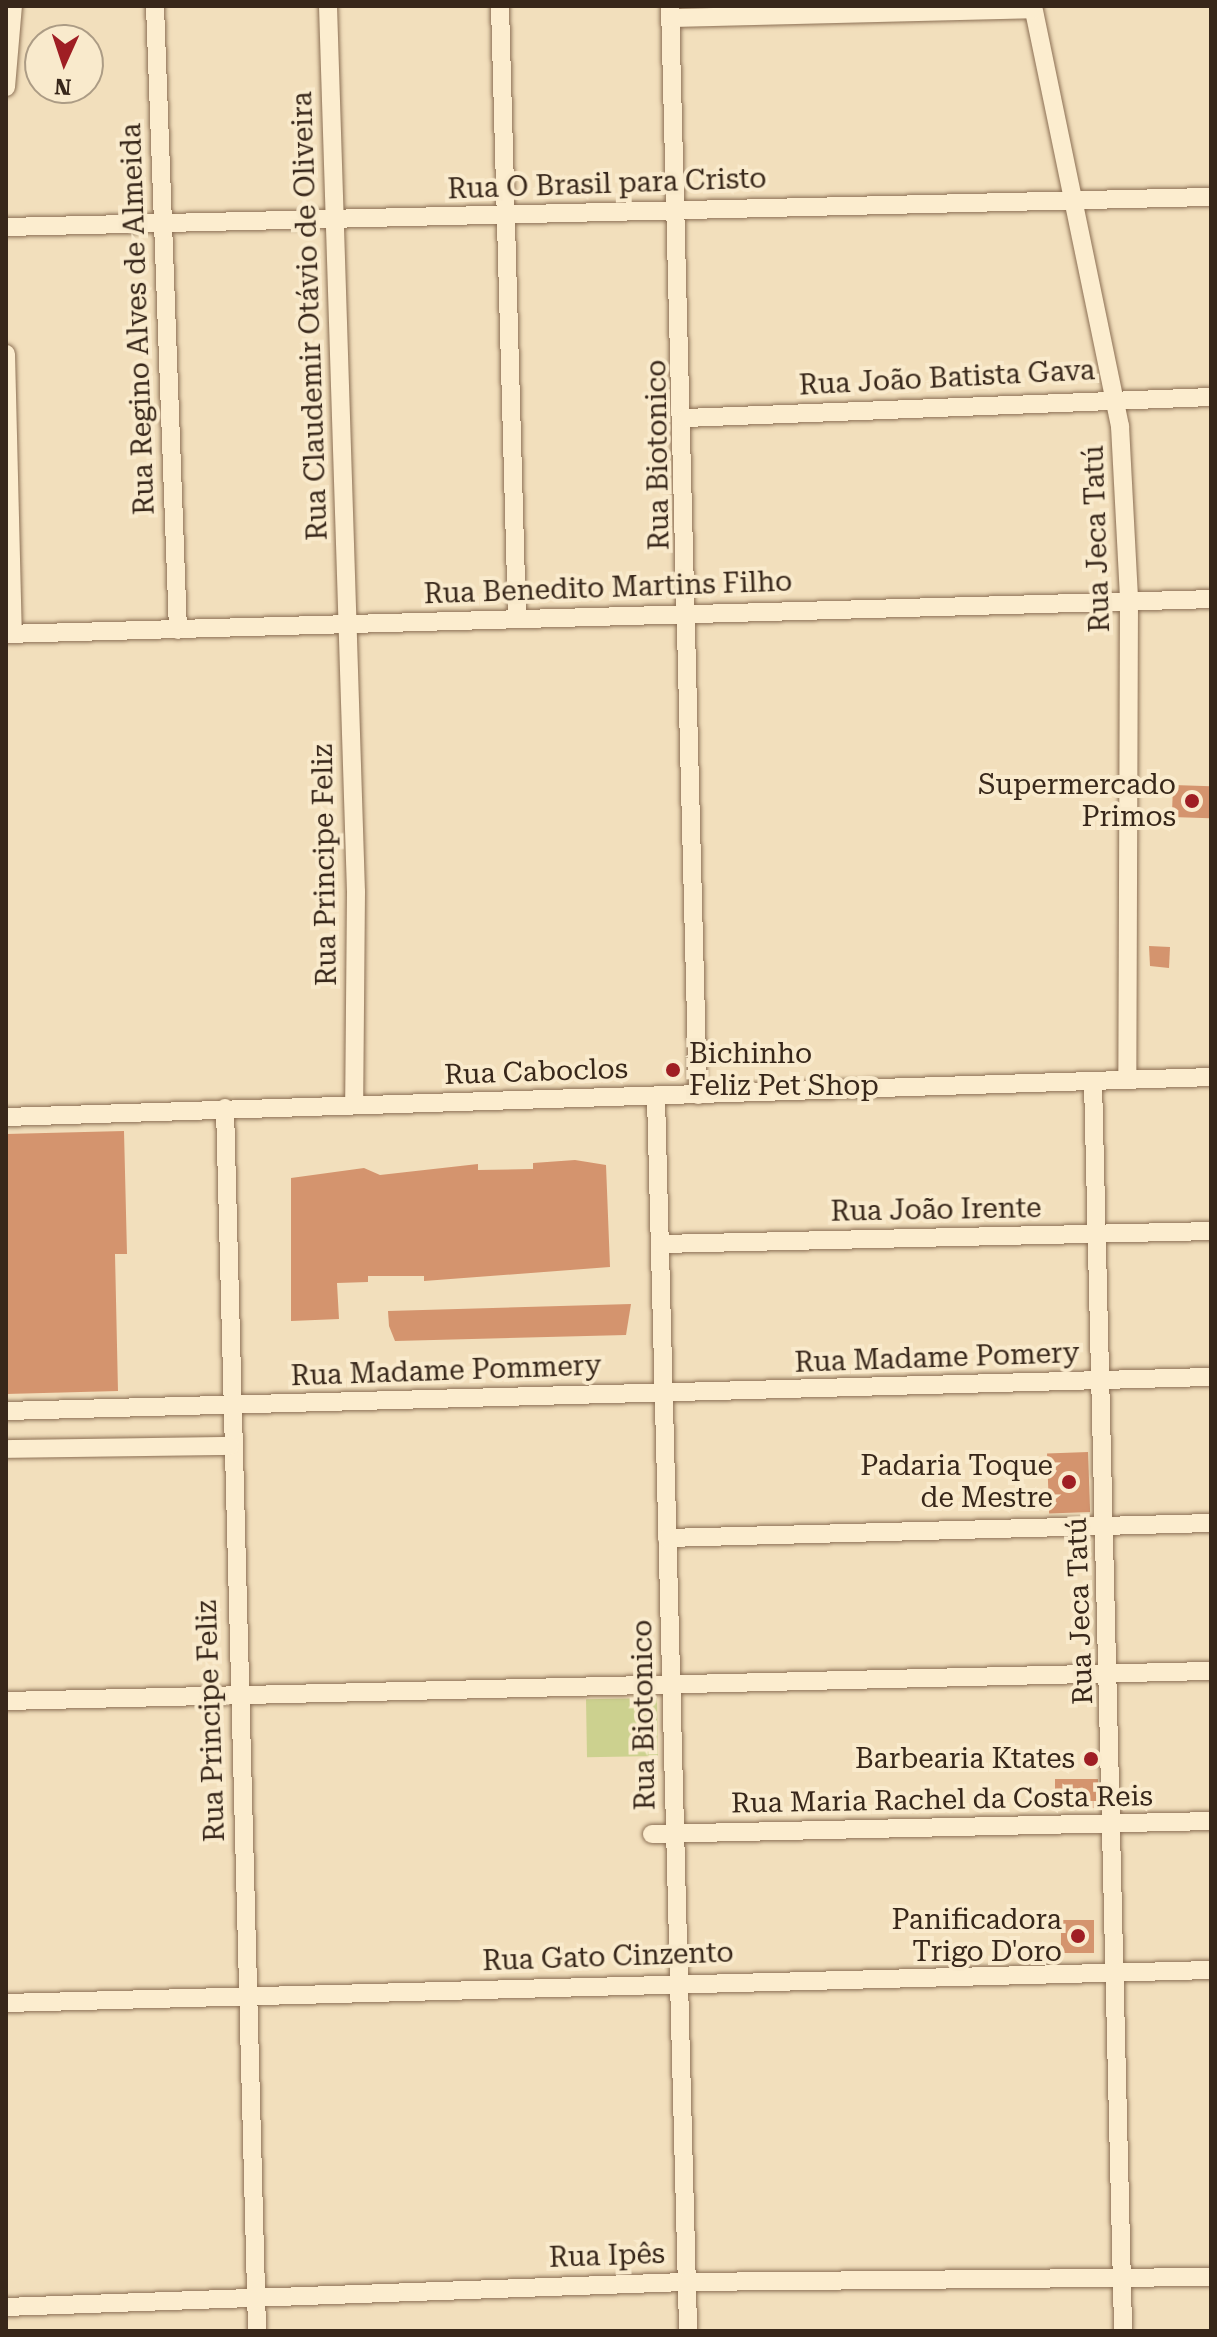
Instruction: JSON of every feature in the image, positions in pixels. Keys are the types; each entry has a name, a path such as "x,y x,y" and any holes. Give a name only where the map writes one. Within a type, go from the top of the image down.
{"street":[{"path":"6,87 13,6"},
{"name":"Rua Regino Alves de Almeida","path":"155,6 178,630"},
{"name":"Rua Claudemir Otávio de Oliveira","path":"328,6 349,625"},
{"path":"500,6 517,619"},
{"path":"670,12 1033,8"},
{"name":"Rua Jeca Tatú","path":"1033,8 1117,399 1129,600 1127,1080"},
{"name":"Rua Biotonico","path":"670,12 686,418 698,1095"},
{"name":"Rua O Brasil para Cristo","path":"6,227 334,223 677,207 1211,197"},
{"path":"6,354 9,634"},
{"name":"Rua João Batista Gava","path":"686,418 1211,397"},
{"name":"Rua Benedito Martins Filho","path":"9,634 1211,599"},
{"name":"Rua Principe Feliz","path":"349,625 354,1105"},
{"name":"Rua Caboclos","path":"6,1117 1211,1077"},
{"name":"Rua Jeca Tatú","path":"1093,1082 1118,1972 1123,2331"},
{"name":"Rua Biotonico","path":"656,1097 688,2331"},
{"name":"Rua Principe Feliz","path":"225,1108 230,1446 257,2331"},
{"name":"Rua João Irente","path":"661,1244 1211,1231"},
{"name":"Rua Madame Pomery","path":"665,1393 1211,1377"},
{"name":"Rua Madame Pommery","path":"229,1404 665,1393"},
{"path":"6,1411 229,1404"},
{"path":"6,1449 230,1446"},
{"path":"667,1538 1211,1523"},
{"path":"6,1701 1211,1671"},
{"name":"Rua Maria Rachel da Costa Reis","path":"652,1834 1114,1826 1211,1821"},
{"name":"Rua Gato Cinzento","path":"6,2003 1211,1970"},
{"name":"Rua Ipês","path":"6,2307 257,2294 686,2282 1211,2277"}],"green space":[{"path":"657,1698 658,1756 587,1757 586,1699"}],"building":[{"name":"Supermercado Primos","path":"1173,785 1211,786 1210,818 1172,817"},
{"path":"1149,946 1170,947 1169,968 1150,966"},
{"path":"124,1131 127,1254 115,1254 118,1391 6,1394 6,1134"},
{"path":"575,1160 606,1165 610,1267 424,1281 424,1276 368,1276 368,1282 337,1283 339,1319 291,1321 291,1178 364,1168 380,1175 478,1164 478,1170 533,1169 533,1163"},
{"path":"631,1304 626,1335 395,1341 389,1326 388,1311"},
{"name":"Padaria Toque de Mestre","path":"1088,1452 1090,1512 1049,1513 1047,1453"},
{"path":"1055,1779 1098,1779 1098,1808 1055,1808"},
{"name":"Panificadora Trigo D'oro","path":"1061,1920 1094,1920 1094,1953 1061,1953"}],"place":[{"name":"Supermercado Primos","path":"1192,801"},
{"name":"Bichinho Feliz Pet Shop","path":"673,1070"},
{"name":"Padaria Toque de Mestre","path":"1069,1482"},
{"name":"Barbearia Ktates","path":"1091,1759"},
{"name":"Panificadora Trigo D'oro","path":"1078,1936"}]}
